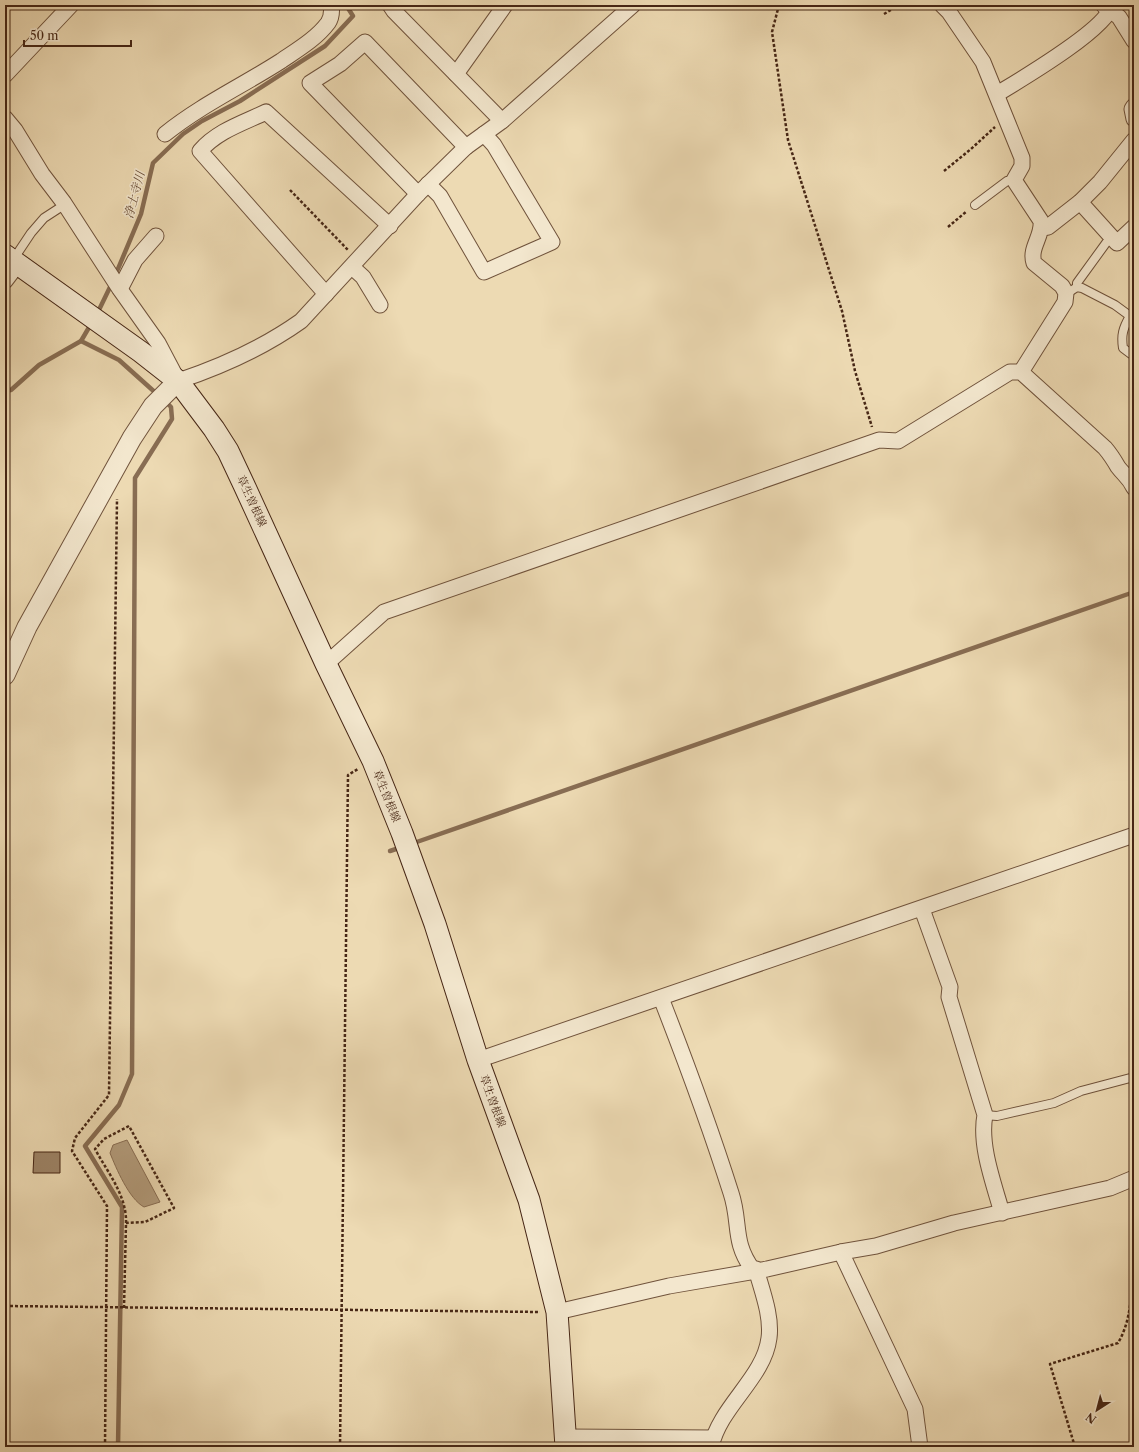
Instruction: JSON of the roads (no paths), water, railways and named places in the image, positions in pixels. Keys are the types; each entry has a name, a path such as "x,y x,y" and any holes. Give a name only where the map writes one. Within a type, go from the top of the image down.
{"main road":[{"name":"草生曽根線","path":"12,260 178,381 214,429 228,451 326,664 373,761 402,833 435,924 478,1060 529,1200 557,1312 566,1442"}],"street":[{"path":"5,75 71,5"},
{"path":"165,134 200,108 234,90 308,42 329,22 332,12 331,5"},
{"path":"390,5 394,11 502,121"},
{"path":"456,74 505,5"},
{"path":"5,675 28,627 132,438 153,406 178,381 211,370 247,354 280,336 301,321 423,189 466,147 502,121 633,5"},
{"path":"942,5 949,12 983,62 1022,158 1022,166 1014,180 1041,221 1042,228 1032,254 1034,263 1062,286 1072,291 1021,372"},
{"path":"997,94 1028,76 1086,35 1109,7 1119,17 1134,41"},
{"path":"466,147 365,42 340,64 310,83 423,189 440,196 484,272 552,242 494,145 484,134"},
{"path":"1134,106 1132,109 1134,119"},
{"path":"326,294 200,151 208,142 228,129 266,112 390,226"},
{"path":"5,118 15,130 42,174 158,343 178,381"},
{"path":"1042,228 1048,227 1080,202 1100,182 1134,140"},
{"path":"1080,202 1118,243 1134,227"},
{"path":"119,288 135,260 156,236"},
{"path":"5,281 12,260"},
{"path":"355,263 380,305"},
{"path":"326,664 384,612 879,440 898,441 1010,372 1021,372 1105,448 1117,461 1117,465 1123,473 1128,475 1134,488"},
{"path":"478,1060 922,909 1134,835"},
{"path":"922,909 950,987 949,997 985,1115 983,1124 989,1167 1002,1213"},
{"path":"566,1442 712,1443 714,1432 762,1361 768,1344 768,1313 755,1270 742,1253 737,1236 732,1194 661,998"},
{"path":"557,1312 669,1286 767,1269 841,1252 876,1246 954,1223 1110,1188 1134,1178"},
{"path":"841,1252 915,1409 920,1447"}],"lane":[{"path":"975,204 1007,181 1014,180"},
{"path":"12,260 31,233 44,218 64,205"},
{"path":"1112,238 1106,243 1072,291 1115,305 1132,317 1122,329 1121,339 1123,348 1131,354"},
{"path":"985,1115 997,1116 1054,1103 1081,1091 1134,1077"}],"waterway":[{"name":"浄土寺川","path":"115,276 141,214 153,163 183,134 202,121 240,101 325,46 353,16 346,5"},
{"name":"浄土寺川","path":"97,314 112,283"},
{"name":"浄土寺川","path":"5,391 11,390 39,365 81,341 91,324"},
{"path":"81,341 119,360 158,395"},
{"path":"118,1447 122,1207 85,1146 119,1105 132,1074 135,478 172,419 171,407 164,400"},
{"path":"411,844 1134,592"},
{"path":"390,851 402,847"}]}
